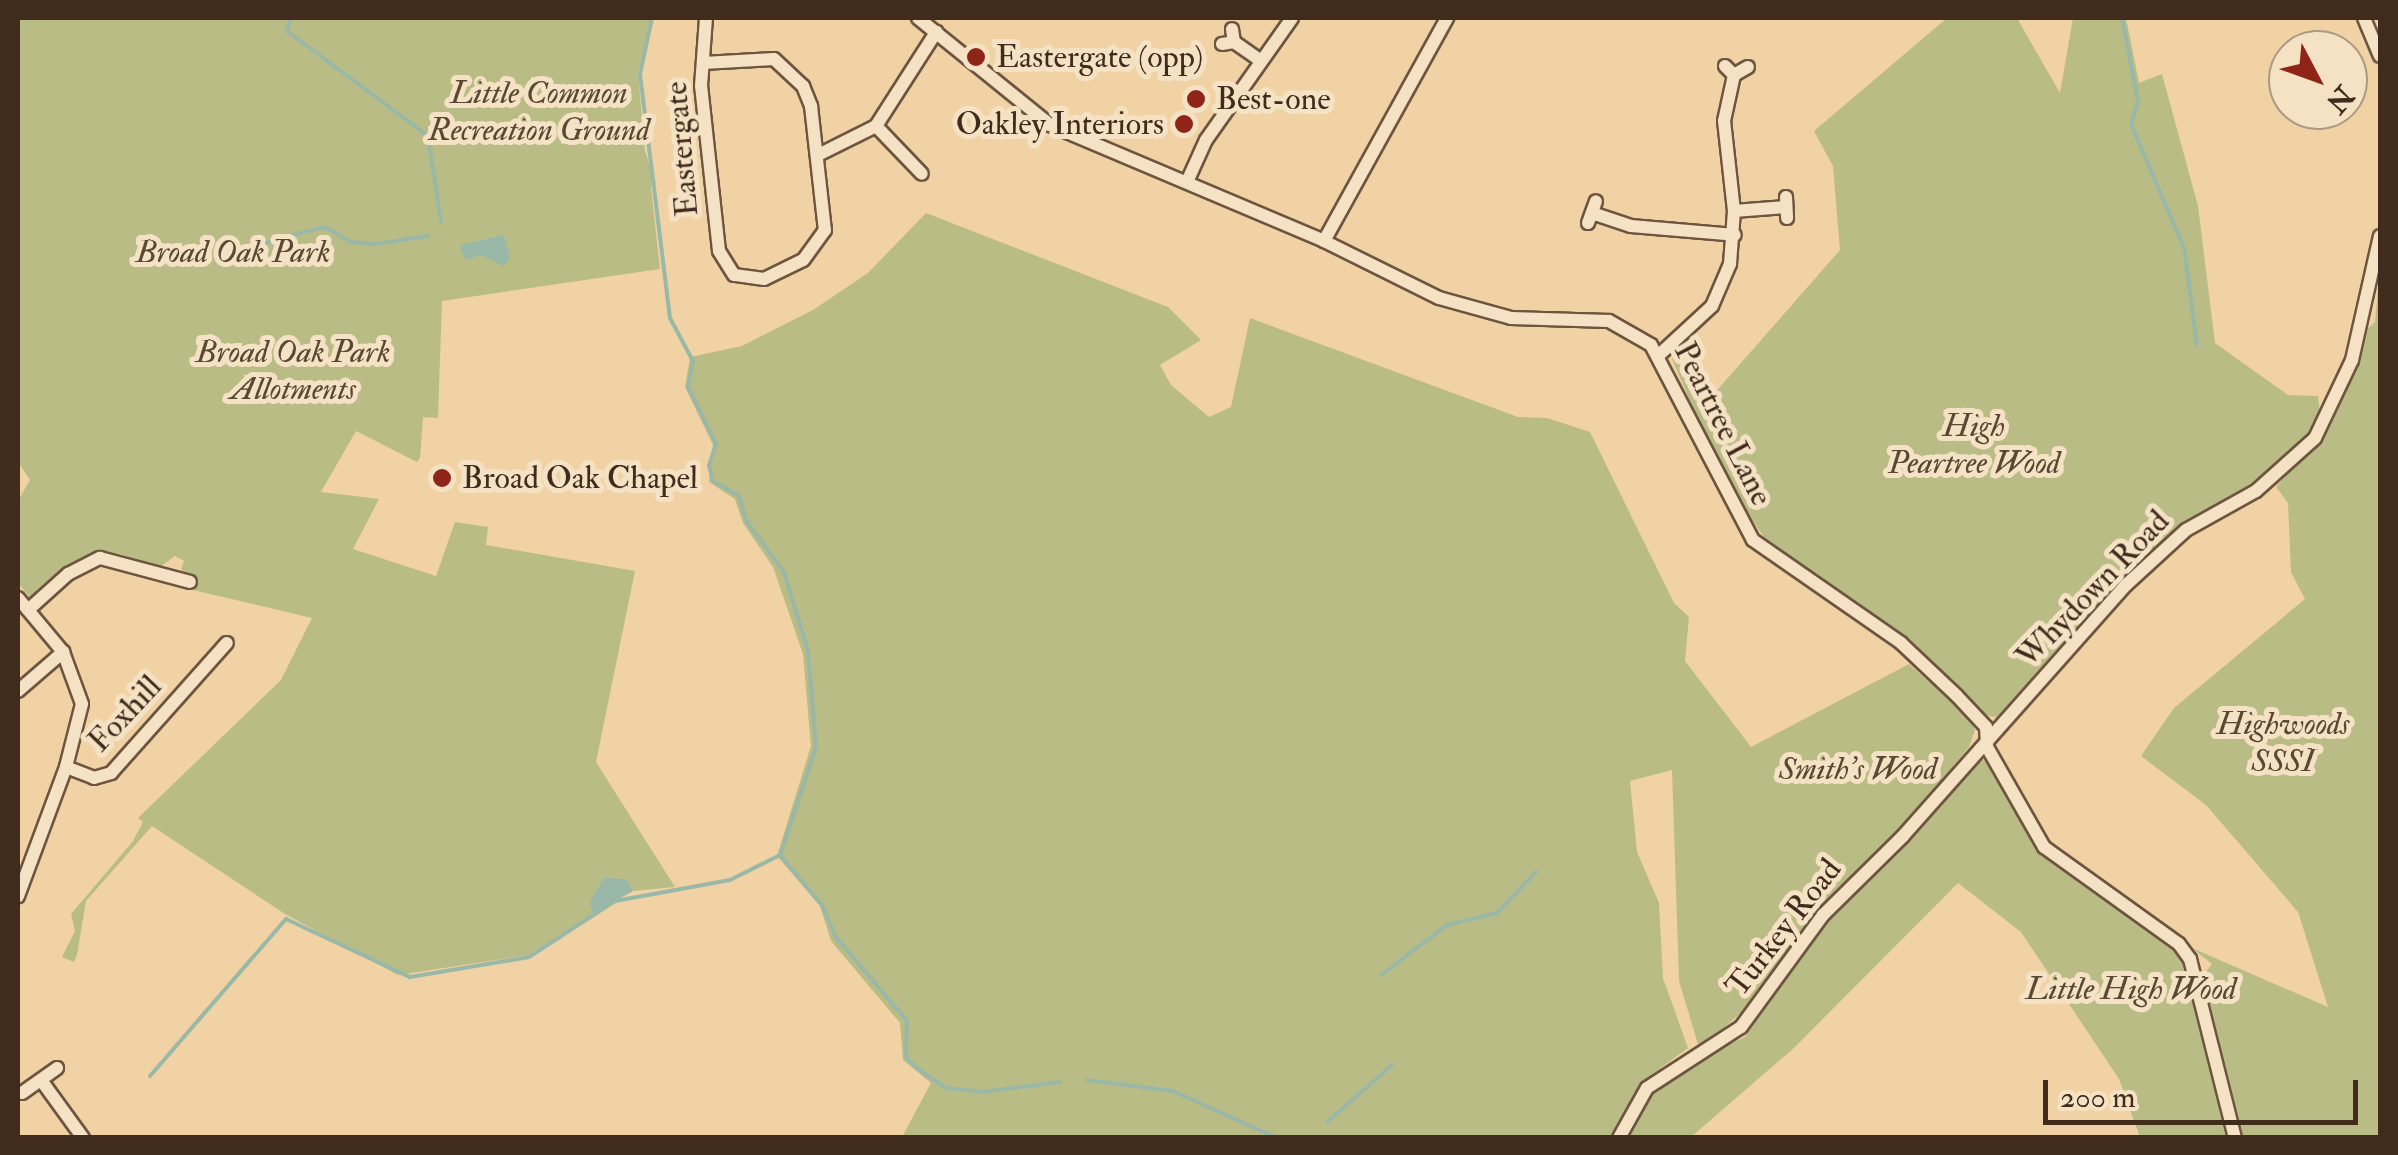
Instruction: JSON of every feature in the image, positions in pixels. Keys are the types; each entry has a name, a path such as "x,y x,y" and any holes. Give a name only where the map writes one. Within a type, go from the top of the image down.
{"street":[{"name":"Eastergate","path":"703,63 766,56 782,64 803,86 820,154 828,216 821,240 803,260 764,279 734,275 719,251 703,63 706,18"},
{"name":"Peartree Lane","path":"918,18 1050,125 1324,241 1439,298 1490,314 1610,321 1638,334 1659,355 1753,540 1901,643 1986,726 1987,738 2044,847 2159,924 2190,959 2235,1138"},
{"path":"1186,182 1206,140 1292,18"},
{"path":"1324,241 1448,18"},
{"path":"2364,18 2380,56"},
{"path":"820,154 876,126 936,32"},
{"path":"1229,38 1261,62"},
{"path":"1659,355 1712,306 1735,236 1724,122 1729,70 1748,67"},
{"path":"876,126 924,177"},
{"path":"1734,211 1786,208"},
{"path":"1592,212 1631,226 1735,236"},
{"name":"Whydown Road","path":"1987,738 2186,530 2256,491 2315,438 2352,360 2380,236"},
{"path":"28,610 68,574 100,558 190,582"},
{"path":"172,576 178,560"},
{"path":"18,598 64,652 82,704 66,767 18,896"},
{"name":"Foxhill","path":"66,767 94,778 112,773 227,643"},
{"path":"18,691 64,652"},
{"path":"212,660 226,672"},
{"name":"Turkey Road","path":"1618,1138 1646,1088 1741,1028 1823,914 1904,836 1987,738"},
{"path":"22,1092 56,1068"},
{"path":"40,1080 83,1138"}],"green space":[{"name":"Broad Oak Park","path":"18,18 651,18 638,73 645,151 656,184 651,187 660,269 442,301 438,418 423,417 420,458 417,462 356,431 321,492 379,499 353,549 436,576 455,522 488,527 486,545 635,571 596,762 675,887 633,891 627,879 591,901 592,914 529,955 398,975 285,914 152,826 86,901 74,962 62,957 75,931 71,914 133,841 143,822 138,818 281,680 312,618 193,590 193,579 181,569 184,561 175,556 160,567 120,554 84,558 32,600 18,583 18,501 30,480 18,462"},
{"name":"High Peartree Wood","path":"1947,18 2017,18 2060,93 2073,18 2126,18 2139,83 2162,74 2198,206 2215,343 2288,395 2318,396 2320,412 2305,441 2261,481 2172,534 2097,604 1997,717 1986,716 1938,671 1772,549 1722,476 1672,359 1684,348 1687,379 1705,404 1840,250 1833,166 1814,131"},
{"name":"Smith's Wood","path":"926,213 1168,307 1201,340 1160,365 1171,385 1209,417 1231,407 1250,318 1518,417 1547,418 1590,432 1674,603 1689,617 1685,661 1751,747 1909,664 1969,717 1975,730 1969,747 1885,848 1827,901 1750,1005 1704,1045 1698,1044 1679,981 1672,770 1630,781 1637,852 1659,903 1663,978 1688,1048 1640,1083 1613,1137 902,1137 931,1083 903,1060 900,1023 831,941 820,906 777,856 811,746 803,654 773,567 743,523 735,499 709,482 713,445 685,387 690,357 742,346 813,310 868,273"},
{"name":"Highwoods SSSI","path":"2380,265 2380,1137 2241,1137 2201,978 2212,964 2192,948 2328,1007 2298,912 2206,805 2141,756 2174,708 2305,599 2291,572 2288,503 2276,487 2332,422 2355,372 2367,329 2375,322"},
{"name":"Little High Wood","path":"1983,760 2001,767 2039,851 2145,922 2183,959 2231,1137 2140,1137 2119,1079 2021,932 1958,883 1794,1048 1691,1137 1625,1138 1651,1092 1693,1060 1745,1037 1835,909 1896,852 1973,762"}],"shaded area":[{"path":"504,235 510,258 503,266 481,255 466,260 462,253 460,245"},
{"path":"604,878 627,879 633,891 592,914 590,901"}],"waterway":[{"path":"291,18 287,31 428,136 441,222"},
{"path":"652,18 640,74 670,318 693,361 688,387 716,444 709,466 713,481 739,496 747,522 784,572 808,651 816,747 780,855 822,905 835,936 907,1021 906,1057 918,1069 946,1088 982,1092 1060,1082"},
{"path":"2122,18 2138,102 2131,124 2184,248 2197,345"},
{"path":"242,256 272,240 325,227 351,242 375,244 428,236"},
{"path":"150,1076 286,919 410,977 529,957 615,901 730,880 780,855"},
{"path":"1381,975 1447,925 1497,913 1536,872"},
{"path":"1327,1122 1392,1065"},
{"path":"1087,1080 1173,1091 1277,1138"}],"place":[{"name":"Eastergate (opp)","path":"976,57"},
{"name":"Best-one","path":"1196,99"},
{"name":"Oakley Interiors","path":"1184,124"},
{"name":"Broad Oak Chapel","path":"442,478"}],"park label":[{"name":"Little Common Recreation Ground","path":"539,112"},
{"name":"Broad Oak Park Allotments","path":"293,372"}]}
